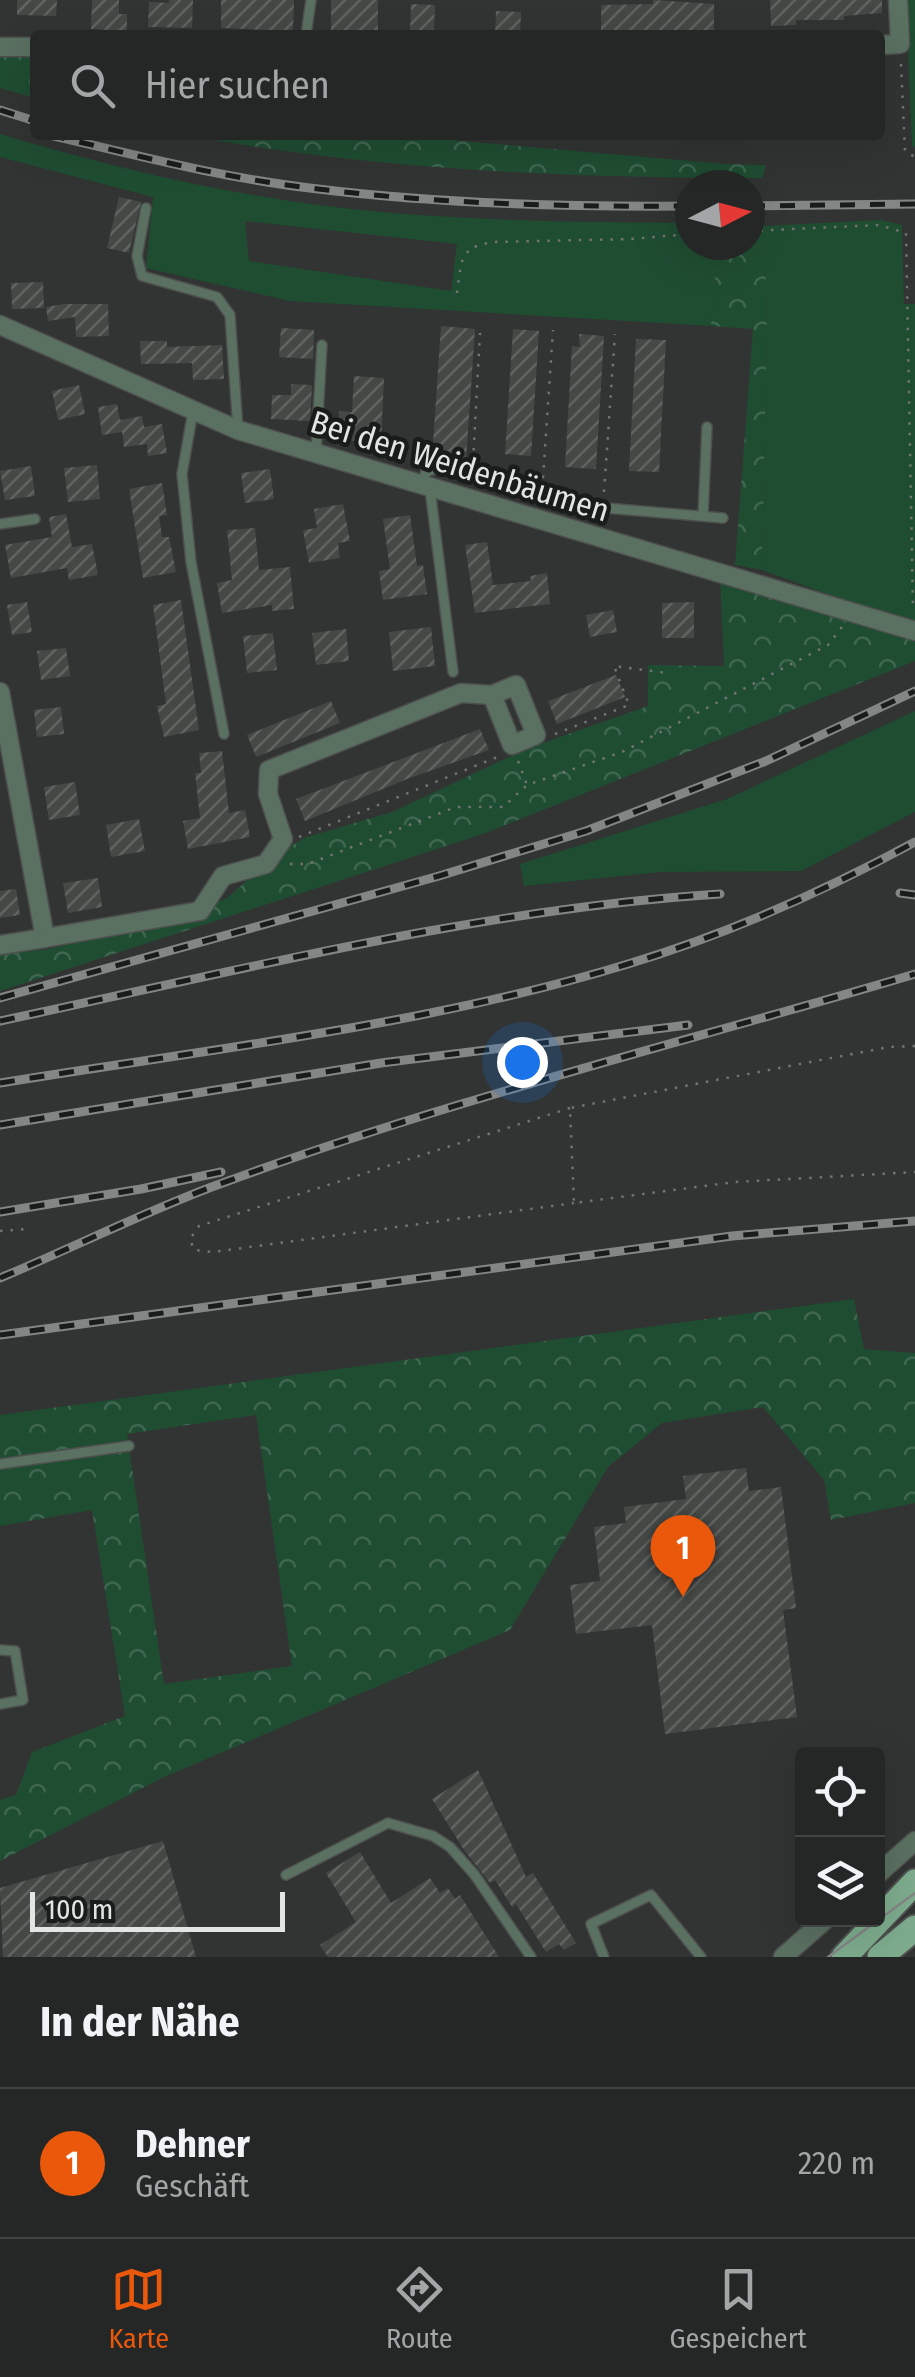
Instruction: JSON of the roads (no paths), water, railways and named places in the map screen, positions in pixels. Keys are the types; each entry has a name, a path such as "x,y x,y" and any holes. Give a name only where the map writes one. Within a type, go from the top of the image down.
{"main road":[{"path":"844,1957 915,1882"},
{"path":"880,1957 915,1928"}],"street":[{"path":"885,45 900,44 898,0"},
{"path":"0,47 30,47"},
{"name":"Bei den Weidenbäumen","path":"0,325 238,430 914,631"},
{"path":"0,945 200,911 224,876 266,864 282,840 268,794 269,770 461,692 492,695 516,686 536,736 512,745 492,695"},
{"path":"0,692 45,938"},
{"path":"885,1868 915,1841"},
{"path":"783,1957 818,1927"}],"lane":[{"path":"307,30 311,0"},
{"path":"146,208 136,256 142,276 217,297 230,315 238,430"},
{"path":"316,454 322,346"},
{"path":"194,412 182,474 191,562 224,734"},
{"path":"702,516 706,426"},
{"path":"453,672 426,472 437,468 473,472 603,508 723,518"},
{"path":"0,524 36,519"},
{"path":"0,1464 129,1446"},
{"path":"0,1650 15,1651 22,1700 0,1704"},
{"path":"286,1875 388,1823 433,1836 463,1860 531,1957"},
{"path":"604,1957 591,1924 652,1895 701,1957"}],"tram line":[{"path":"828,1957 915,1893"}],"railway":[{"path":"0,110 30,119"},
{"path":"71,140 217,173 318,189 504,203 675,206"},
{"path":"765,206 915,204"},
{"path":"0,998 586,831 766,761 915,691"},
{"path":"0,1083 316,1034 551,986 665,952 738,925 810,895 915,842"},
{"path":"900,893 915,895"},
{"path":"0,1021 448,928 538,913 720,894"},
{"path":"0,1278 183,1198 296,1157 472,1101 915,974"},
{"path":"0,1125 381,1063 688,1025"},
{"path":"0,1212 221,1172"},
{"path":"0,1335 732,1236 915,1221"}],"place":[{"name":"Dehner","path":"683,1597"}]}
